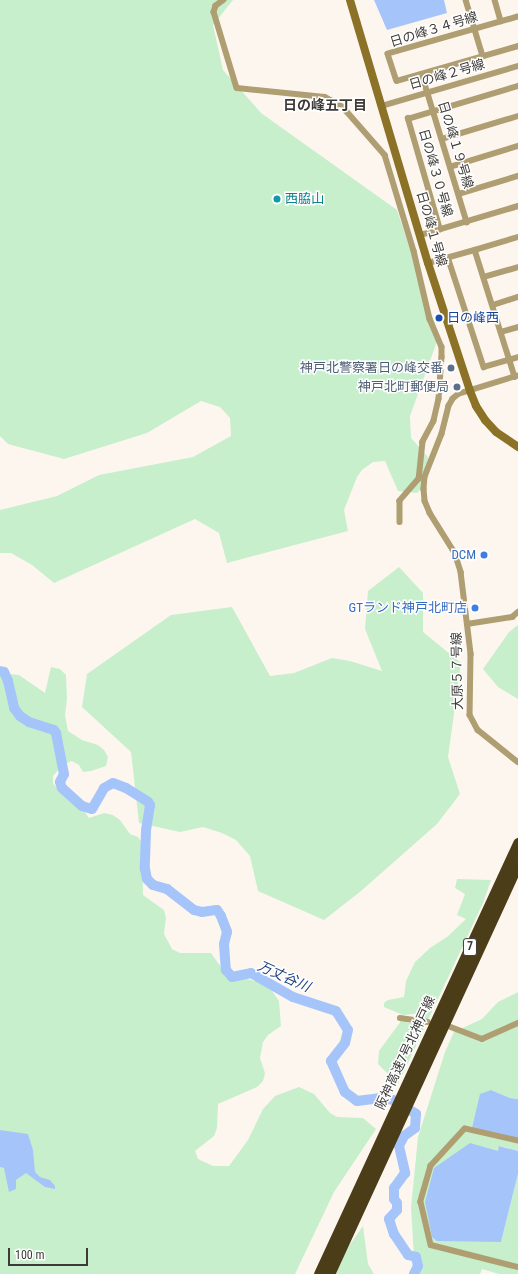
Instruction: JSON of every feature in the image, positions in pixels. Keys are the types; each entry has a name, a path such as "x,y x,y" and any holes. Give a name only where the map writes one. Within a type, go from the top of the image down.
{"highway":[{"name":"阪神高速7号北神戸線","path":"329,1274 340,1240 426,1053 518,843"},
{"name":"阪神高速7号北神戸線","path":"426,1053 518,863"},
{"name":"阪神高速7号北神戸線","path":"319,1274 340,1240"}],"street":[{"path":"224,0 216,6 214,12 237,88 325,97 343,107 385,155 414,251 430,319 442,347 439,399 434,421 423,442 419,479 400,501 400,522"},
{"name":"日の峰１号線","path":"350,0 421,235 428,263 470,391 476,406 485,420 496,432 518,447"},
{"path":"466,0 483,56"},
{"path":"494,0 501,22"},
{"name":"日の峰３４号線","path":"518,17 388,54 396,81 518,46"},
{"name":"日の峰２号線","path":"382,106 518,66"},
{"name":"日の峰１９号線","path":"422,74 467,222"},
{"name":"日の峰３０号線","path":"440,230 408,119 518,86"},
{"path":"442,139 518,116"},
{"path":"450,167 518,146"},
{"path":"459,194 518,176"},
{"path":"421,235 518,206"},
{"path":"428,263 518,237"},
{"path":"475,250 516,377"},
{"path":"448,257 484,367 518,357"},
{"path":"484,277 518,267"},
{"path":"493,304 518,297"},
{"path":"501,332 518,327"},
{"name":"大原５７号線","path":"516,377 459,394 453,399 449,406 442,434 425,477 425,501 430,513 455,553 461,572 471,654 470,715 478,730 518,762"},
{"path":"422,460 430,464"},
{"path":"467,624 512,617 518,612"},
{"path":"400,1018 428,1022"},
{"path":"451,1027 482,1039 518,1023"},
{"path":"518,1142 465,1129 431,1166 421,1202 431,1245 518,1266"}],"green space":[{"path":"0,0 233,0 213,25 223,70 261,113 397,210 439,336 410,416 411,438 428,457 426,483 417,493 398,491 385,461 373,462 362,470 357,477 344,510 348,531 227,563 219,533 195,519 54,583 32,565 11,553 0,553 0,510 57,496 99,475 193,457 231,436 230,418 220,407 201,401 147,433 64,459 8,444 0,436"},
{"path":"399,567 423,593 423,632 461,663 448,757 460,794 437,824 361,891 324,920 258,891 250,856 236,840 222,833 203,827 180,832 139,823 131,752 82,707 87,674 171,615 232,607 270,676 294,673 332,658 350,661 382,671 365,629 368,591"},
{"path":"518,625 518,699 498,687 483,669 509,632"},
{"path":"51,667 60,669 66,675 67,699 65,715 68,731 82,740 98,745 104,750 108,757 106,766 91,771 83,772 79,765 72,761 64,764 53,776 53,784 80,805 89,818 104,813 113,815 120,820 130,834 138,837 142,843 143,895 164,910 166,918 164,934 172,949 180,953 211,953 223,970 239,977 263,983 270,988 279,1001 281,1026 268,1035 263,1042 260,1058 265,1073 263,1081 257,1087 218,1104 217,1128 214,1136 195,1151 198,1159 213,1166 229,1166 248,1140 263,1109 275,1096 299,1087 314,1094 330,1113 337,1117 363,1118 376,1129 334,1192 295,1274 0,1274 0,673 19,675 45,693"},
{"path":"457,879 491,880 483,903 398,1084 378,1064 379,1051 401,1021 419,1025 424,1013 403,1015 384,1007 384,1003 388,1000 404,997 406,981 415,962 430,948 447,937 466,919 457,915 465,894 455,888"},
{"path":"518,992 518,1099 510,1098 491,1090 518,1139 518,1151 500,1146 499,1151 501,1242 518,1174 518,1274 499,1274 482,1269 480,1274 415,1274 411,1208 418,1137 445,1052 454,1032 482,1019 498,1002"},
{"path":"363,1226 368,1264 374,1274 335,1274 346,1250"}],"water":[{"path":"374,0 444,0 447,13 387,30"},
{"path":"491,1090 510,1098 518,1099 518,1139 472,1128 480,1094"},
{"path":"0,1130 28,1134 33,1150 35,1172 40,1177 50,1180 55,1186 55,1189 45,1187 26,1173 16,1180 16,1189 9,1192 4,1168 0,1167"},
{"path":"470,1143 498,1151 499,1146 518,1151 518,1174 501,1242 437,1241 432,1237 425,1202 434,1168"}],"waterway":[{"name":"万丈谷川","path":"0,671 4,672 8,681 14,708 20,716 29,722 54,730 56,733 64,774 60,782 62,788 82,806 92,809 104,788 113,783 126,788 148,802 150,805 146,831 145,869 147,879 153,885 167,889 194,910 202,912 217,910 227,932 224,944 226,970 232,977 251,973 293,997 336,1011 348,1030 345,1043 331,1061 345,1092 357,1101 381,1098 393,1100 416,1114 415,1128 404,1136 399,1146 405,1173 394,1188 394,1199 397,1203 397,1210 389,1219 394,1234 408,1255 416,1257 418,1266 414,1274"}],"place":[{"name":"西脇山","path":"277,199"},
{"name":"日の峰西","path":"439,318"},
{"name":"神戸北警察署日の峰交番","path":"451,368"},
{"name":"神戸北町郵便局","path":"457,387"},
{"name":"DCM","path":"484,555"},
{"name":"GTランド神戸北町店","path":"475,608"}],"district":[{"name":"日の峰五丁目","path":"325,105"}]}
